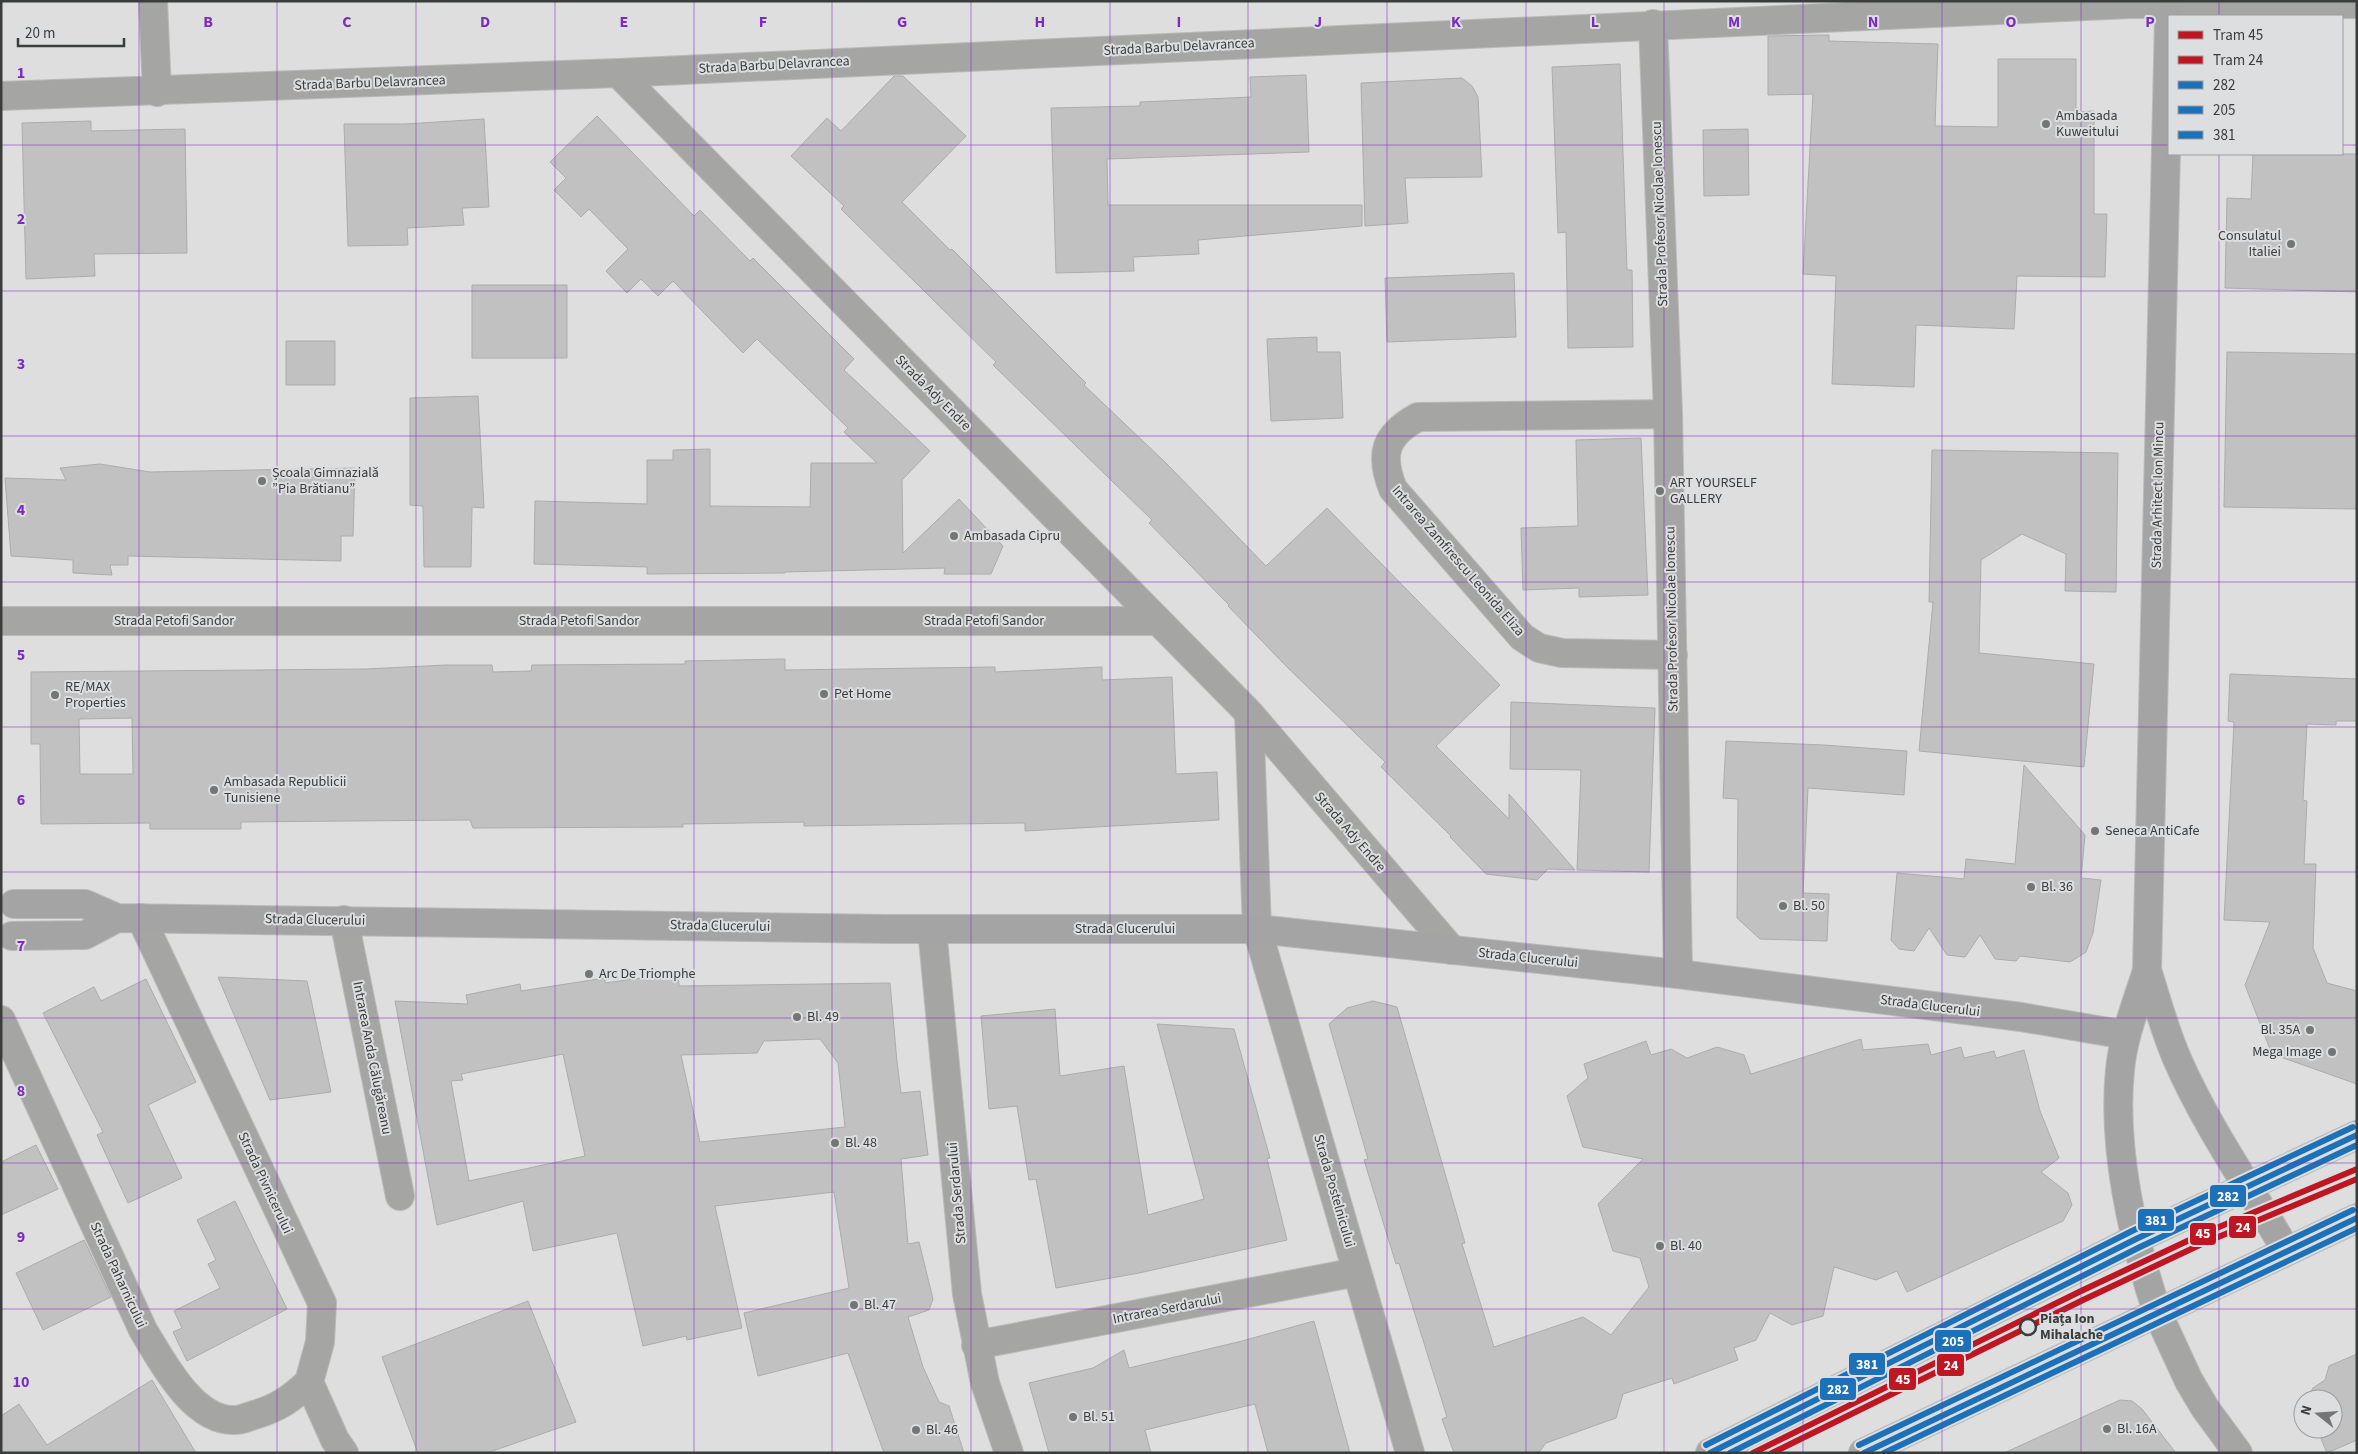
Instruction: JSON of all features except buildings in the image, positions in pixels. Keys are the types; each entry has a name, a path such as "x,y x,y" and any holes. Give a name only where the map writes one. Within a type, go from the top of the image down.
{"main road":[{"path":"1710,1453 2136,1239 2357,1135"},
{"path":"1864,1453 2158,1314 2286,1250 2357,1218"}],"street":[{"path":"154,1 157,92"},
{"name":"Strada Barbu Delavrancea","path":"1,96 157,92 618,72 1653,24 2357,4"},
{"name":"Strada Profesor Nicolae Ionescu","path":"1653,24 1668,414 1678,974"},
{"name":"Strada Arhitect Ion Mincu","path":"2158,1314 2143,1272 2136,1239 2126,1185 2118,1108 2120,1069 2126,1035 2147,970 2168,54"},
{"name":"Strada Ady Endre","path":"618,72 1249,713 1452,950"},
{"name":"Intrarea Zamfirescu Leonida Eliza","path":"1668,414 1418,417 1399,428 1389,444 1385,468 1393,489 1522,637 1539,648 1562,653 1673,655"},
{"name":"Strada Petofi Sandor","path":"1,621 1157,621"},
{"path":"1249,713 1257,929"},
{"path":"7,943 16,916 8,894"},
{"name":"Strada Clucerului","path":"8,894 85,904 129,918 932,929 1257,929 1678,974 2021,1017 2126,1035"},
{"name":"Strada Clucerului","path":"7,943 85,934 129,918"},
{"name":"Strada Pivnicerului","path":"129,918 322,1303 320,1342 309,1382"},
{"name":"Intrarea Anda Călugăreanu","path":"344,920 400,1196"},
{"name":"Strada Serdarului","path":"932,929 967,1294 985,1383 1009,1453"},
{"name":"Strada Postelnicului","path":"1257,929 1410,1453"},
{"name":"Strada Arhitect Ion Mincu","path":"2147,970 2178,1060 2192,1090 2286,1250"},
{"name":"Strada Paharnicului","path":"1,1020 143,1330 172,1376 198,1407 217,1418 236,1420 266,1411 291,1400 309,1382"},
{"name":"Intrarea Serdarului","path":"976,1345 1357,1272"},
{"path":"2158,1314 2189,1382 2205,1408 2238,1453"},
{"path":"309,1382 335,1440 344,1453"}],"tram line":[{"name":"45","path":"1753,1453 2079,1292 2200,1235 2357,1169"},
{"name":"24","path":"1772,1453 2083,1300 2204,1243 2357,1179"}],"transit line":[{"name":"381","path":"1706,1445 2132,1231 2353,1127"},
{"name":"282","path":"1710,1453 2136,1239 2357,1135"},
{"name":"205","path":"1730,1453 2140,1247 2357,1145"},
{"name":"381","path":"1859,1445 2353,1210"},
{"name":"282","path":"1864,1453 2357,1218"},
{"name":"205","path":"1884,1453 2357,1228"}],"place":[{"name":"Ambasada Kuweitului","path":"2046,124"},
{"name":"Consulatul Italiei","path":"2291,244"},
{"name":"Școala Gimnazială ”Pia Brătianu”","path":"262,481"},
{"name":"ART YOURSELF GALLERY","path":"1660,491"},
{"name":"Ambasada Cipru","path":"954,536"},
{"name":"Pet Home","path":"824,694"},
{"name":"RE/MAX Properties","path":"55,695"},
{"name":"Ambasada Republicii Tunisiene","path":"214,790"},
{"name":"Seneca AntiCafe","path":"2095,831"},
{"name":"Bl. 36","path":"2031,887"},
{"name":"Bl. 50","path":"1783,906"},
{"name":"Arc De Triomphe","path":"589,974"},
{"name":"Bl. 49","path":"797,1017"},
{"name":"Bl. 35A","path":"2310,1030"},
{"name":"Mega Image","path":"2332,1052"},
{"name":"Bl. 48","path":"835,1143"},
{"name":"Bl. 40","path":"1660,1246"},
{"name":"Bl. 47","path":"854,1305"},
{"name":"Piața Ion Mihalache","path":"2028,1327"},
{"name":"Bl. 51","path":"1073,1417"},
{"name":"Bl. 16A","path":"2107,1429"},
{"name":"Bl. 46","path":"916,1430"}]}
